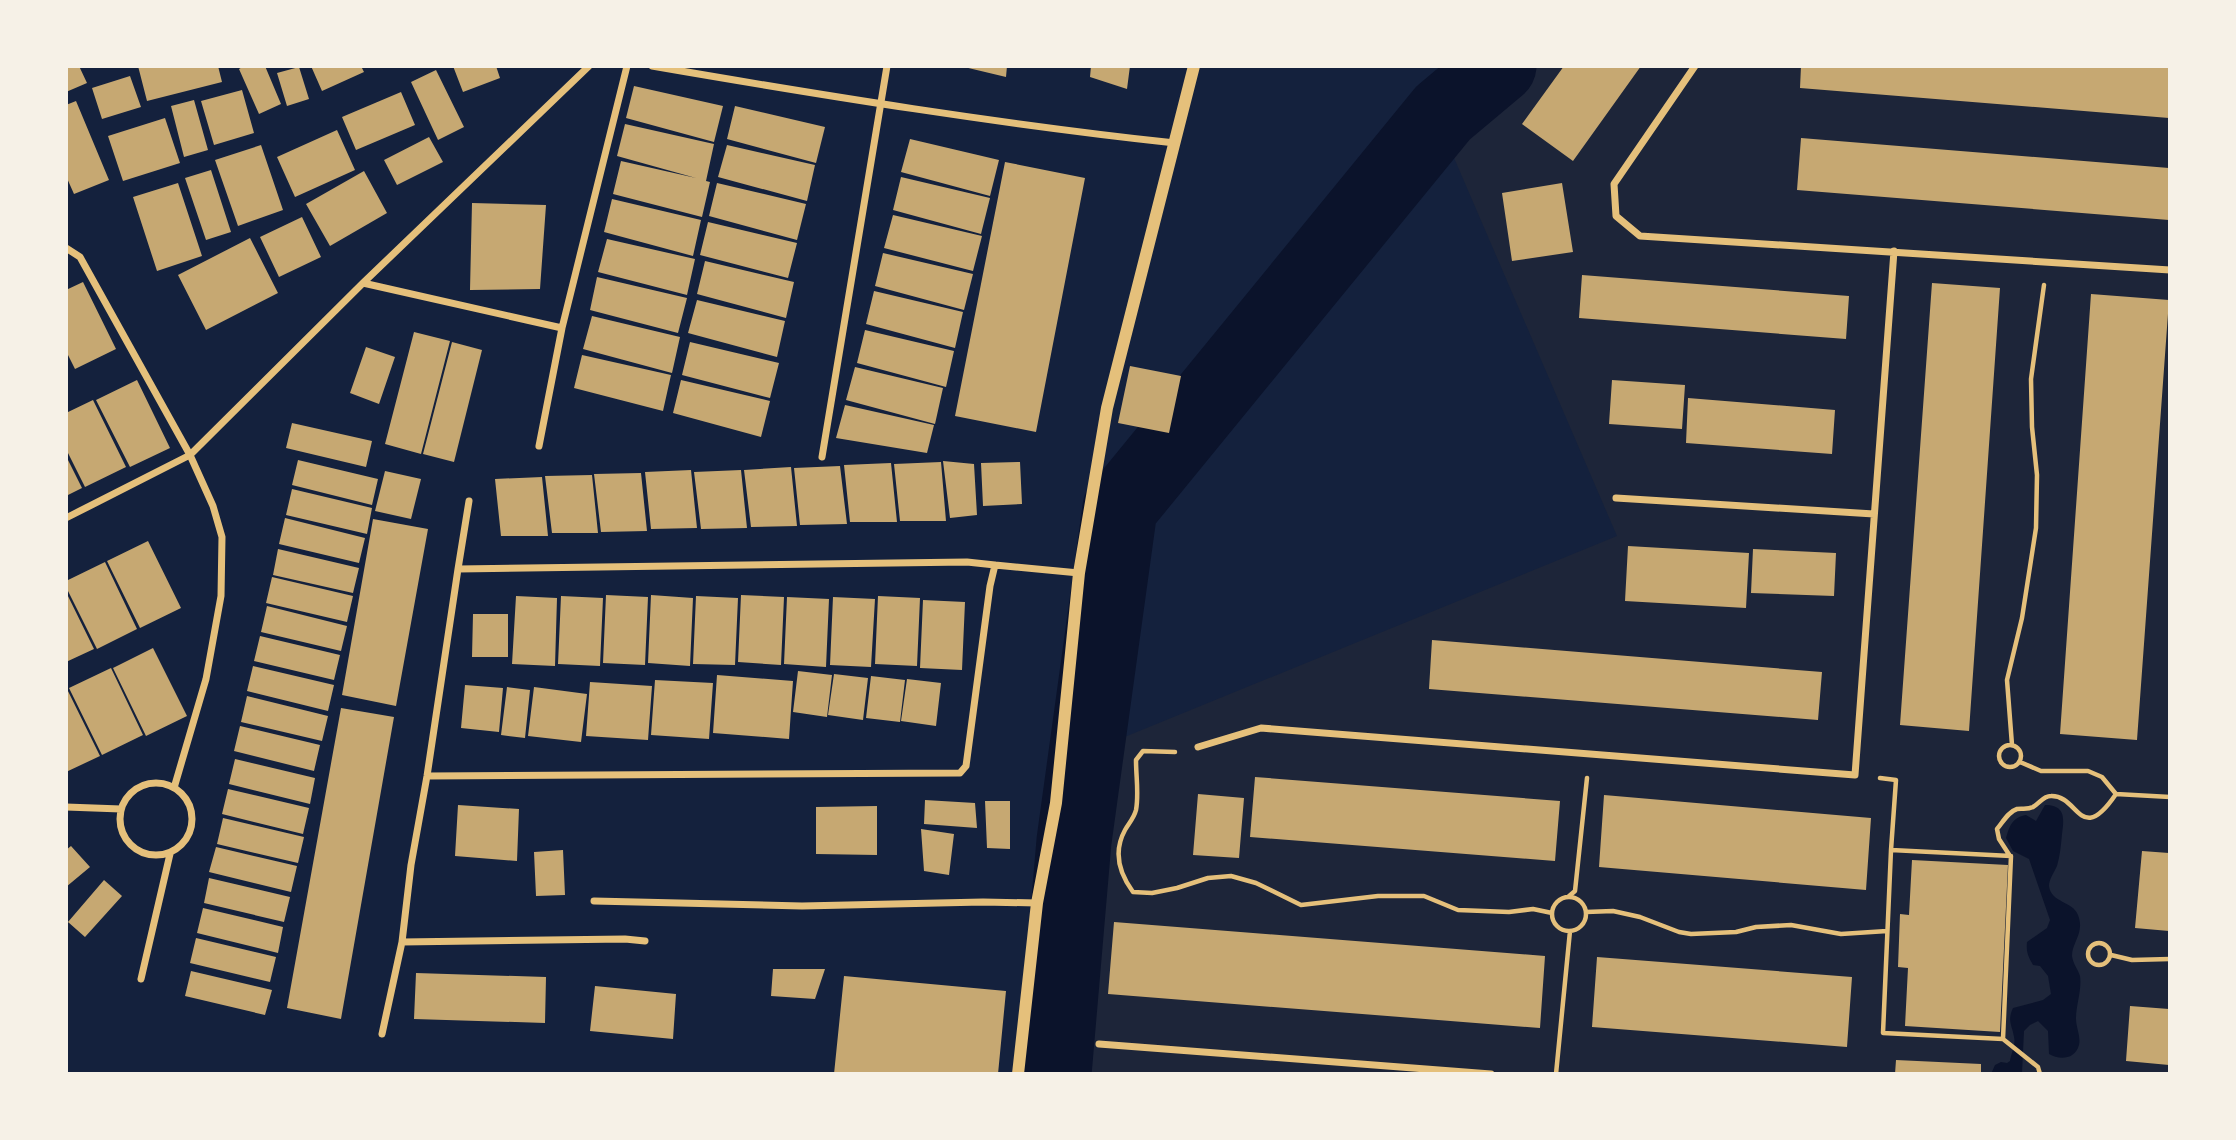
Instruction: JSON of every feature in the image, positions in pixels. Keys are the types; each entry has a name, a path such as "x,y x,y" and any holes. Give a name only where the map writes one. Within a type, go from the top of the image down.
{"street":[{"path":"66,518 190,455 363,283 589,66"},
{"path":"539,446 562,328 627,66"},
{"path":"652,66 881,106 1175,143"},
{"path":"822,457 887,66"},
{"path":"1018,1073 1037,903 1056,803 1079,573 1107,408 1194,66"},
{"path":"1695,66 1614,184 1616,216 1640,236 2169,270"},
{"path":"66,248 80,257 190,455 213,506 222,537 221,596 206,679 174,788"},
{"path":"1198,747 1261,728 1855,775 1894,251"},
{"path":"363,283 562,328"},
{"path":"1616,498 1874,514"},
{"path":"382,1034 402,942 411,865 469,501"},
{"path":"458,569 967,562 1079,573"},
{"path":"427,776 960,773 966,766 995,565"},
{"path":"159,783 174,788 186,799 192,814 191,830 183,844 170,854 153,856 138,851 126,840 120,825 121,809 130,795 143,785 159,783"},
{"path":"66,807 121,809"},
{"path":"141,979 170,854"},
{"path":"594,901 802,906 1037,903"},
{"path":"402,942 645,941"},
{"path":"1099,1044 1491,1073"}],"path":[{"path":"2012,745 2007,680 2022,618 2036,528 2037,475 2031,379 2046,263"},
{"path":"2012,745 2020,751 2020,762 2011,768 2001,763 1999,752 2004,746 2012,745"},
{"path":"1198,747 1175,752 1143,751 1136,760 1138,797 1135,815 1124,832 1117,858 1125,881 1133,892 1152,893 1208,878 1231,876 1256,883 1301,905 1378,896 1424,896 1458,910 1509,912 1533,909 1552,913"},
{"path":"1568,897 1581,902 1586,912 1584,923 1570,931 1555,924 1552,913 1556,903 1575,891 1590,753"},
{"path":"2020,762 2041,771 2088,771 2102,777 2116,794 2169,797"},
{"path":"1855,775 1896,780 1883,1033 2003,1039 2038,1067 2040,1073"},
{"path":"2003,1039 2011,856 1999,838 1997,829 2011,812 2029,809 2045,797 2054,795 2065,800 2074,811 2092,817 2101,814 2116,794"},
{"path":"1891,850 2011,856"},
{"path":"1586,912 1614,912 1640,917 1691,934 1791,925 1840,934 1887,931"},
{"path":"1556,1073 1570,931"},
{"path":"2100,943 2109,947 2111,955 2108,962 2101,966 2093,964 2088,954 2093,945 2100,943"},
{"path":"2111,955 2132,960 2169,959"}],"shaded area":[{"path":"1531,67 2169,67 2169,1073 1074,1074 1093,900 1105,745 1617,536 1442,130"},
{"path":"2045,805 2057,807 2063,818 2059,858 2049,886 2054,896 2075,910 2080,921 2072,956 2080,976 2076,1019 2079,1045 2070,1056 2057,1057 2049,1054 2048,1031 2038,1021 2024,1031 2022,1073 1991,1074 1995,1065 2010,1061 2014,1043 2010,1020 2013,1008 2043,1000 2051,994 2048,976 2040,966 2033,965 2027,945 2027,942 2047,928 2050,920 2029,859 2013,851 2006,838 2015,820 2026,815 2036,821"}],"building":[{"path":"66,66 79,66 87,83 66,92"},
{"path":"138,66 218,66 222,82 147,101"},
{"path":"244,66 265,66 281,104 259,114 239,69"},
{"path":"311,66 361,66 364,72 322,91"},
{"path":"453,66 496,66 500,78 463,92"},
{"path":"960,66 1007,66 1006,77"},
{"path":"1091,66 1130,66 1127,89 1090,77"},
{"path":"1564,66 1641,66 1573,161 1522,124"},
{"path":"1801,66 2169,66 2169,118 1800,88"},
{"path":"299,67 309,99 287,106 277,73"},
{"path":"436,70 464,127 438,140 411,82"},
{"path":"130,76 141,107 102,119 92,88"},
{"path":"634,86 723,106 714,142 626,118"},
{"path":"242,90 254,133 214,145 201,101"},
{"path":"401,92 415,125 356,150 342,117"},
{"path":"194,100 208,150 184,157 171,106"},
{"path":"76,101 109,180 74,194 66,176 66,105"},
{"path":"735,106 825,127 816,163 727,139"},
{"path":"165,118 180,163 123,181 108,136"},
{"path":"625,124 714,144 706,181 710,182 702,217 613,194 621,161 696,178 617,156"},
{"path":"337,130 355,170 295,197 277,157"},
{"path":"429,137 443,162 397,185 384,160"},
{"path":"1801,138 2169,168 2169,220 1797,190"},
{"path":"910,139 999,160 990,196 901,172"},
{"path":"261,145 283,210 238,226 215,160"},
{"path":"727,145 815,165 807,201 718,177"},
{"path":"1005,162 1085,178 1036,432 955,416"},
{"path":"211,170 231,232 206,240 185,178"},
{"path":"364,171 387,213 330,246 306,204"},
{"path":"901,177 990,198 981,234 893,210"},
{"path":"178,183 202,256 157,271 133,197"},
{"path":"717,183 806,204 797,240 709,216"},
{"path":"1562,183 1573,252 1512,261 1502,193"},
{"path":"612,199 701,220 693,256 604,232"},
{"path":"472,203 546,205 540,289 470,290"},
{"path":"893,215 982,236 973,271 884,248"},
{"path":"302,217 321,257 279,277 260,237"},
{"path":"708,222 797,243 788,278 700,255"},
{"path":"250,238 278,293 206,330 178,275"},
{"path":"607,239 695,259 687,295 598,272"},
{"path":"883,253 973,274 964,310 875,286"},
{"path":"705,261 794,282 786,318 697,294"},
{"path":"1582,275 1849,296 1846,339 1579,318"},
{"path":"597,277 687,298 678,333 590,310"},
{"path":"83,282 116,349 75,369 66,351 66,290"},
{"path":"1932,283 2000,288 1969,731 1900,725"},
{"path":"874,291 963,312 955,348 866,324"},
{"path":"2091,294 2169,300 2137,740 2060,734"},
{"path":"697,300 785,321 777,357 688,333"},
{"path":"592,316 680,337 672,373 583,349"},
{"path":"865,330 954,351 946,387 857,363"},
{"path":"414,332 450,341 421,454 385,444"},
{"path":"452,342 482,350 454,462 423,454"},
{"path":"690,342 779,363 770,398 682,375"},
{"path":"366,347 395,357 379,404 350,393"},
{"path":"582,355 671,375 663,411 574,388"},
{"path":"1130,366 1181,376 1169,433 1118,423"},
{"path":"855,367 943,388 935,424 846,400"},
{"path":"137,380 170,448 130,467 96,400"},
{"path":"681,380 770,401 761,437 673,413"},
{"path":"1612,380 1685,385 1682,429 1609,424"},
{"path":"1688,398 1835,410 1832,454 1686,443"},
{"path":"93,400 126,467 85,487 66,449 66,413"},
{"path":"845,405 934,425 927,453 836,438"},
{"path":"292,423 372,441 366,467 286,448"},
{"path":"66,456 82,488 66,496"},
{"path":"298,460 378,479 372,505 292,485"},
{"path":"943,461 974,464 977,515 950,518"},
{"path":"941,462 946,521 900,521 894,464"},
{"path":"1020,462 1022,504 983,506 981,463"},
{"path":"891,463 897,522 850,522 844,465"},
{"path":"840,466 847,524 800,525 794,468"},
{"path":"791,467 797,526 751,527 744,470"},
{"path":"691,470 697,528 651,529 645,472"},
{"path":"741,470 747,528 701,529 694,472"},
{"path":"385,471 421,479 411,519 375,511"},
{"path":"641,473 647,531 601,532 594,474"},
{"path":"592,475 598,533 552,533 545,476"},
{"path":"542,477 548,536 501,536 495,479"},
{"path":"292,489 372,508 367,534 286,515"},
{"path":"285,518 365,538 359,563 279,544"},
{"path":"373,519 428,529 396,706 342,695"},
{"path":"148,541 181,608 140,628 107,561"},
{"path":"1628,546 1749,553 1746,608 1625,601"},
{"path":"278,549 359,568 353,593 273,575"},
{"path":"1753,549 1836,553 1834,596 1751,593"},
{"path":"105,562 137,629 97,649 66,587 66,581"},
{"path":"272,577 353,596 347,622 266,603"},
{"path":"66,592 94,649 66,662"},
{"path":"606,595 648,597 645,665 603,663"},
{"path":"651,595 693,598 690,666 648,663"},
{"path":"741,595 784,597 781,665 738,662"},
{"path":"516,596 557,598 555,666 512,664"},
{"path":"561,596 603,598 600,666 558,664"},
{"path":"696,596 738,598 735,665 693,664"},
{"path":"878,596 920,598 917,666 875,664"},
{"path":"787,597 829,599 826,667 784,664"},
{"path":"833,597 875,599 871,667 830,665"},
{"path":"923,600 965,602 962,670 920,668"},
{"path":"267,606 347,626 341,651 261,632"},
{"path":"473,614 508,614 508,657 472,657"},
{"path":"260,636 340,655 334,680 254,661"},
{"path":"1432,640 1822,672 1818,720 1429,689"},
{"path":"153,648 187,716 146,736 113,668"},
{"path":"253,666 334,685 328,711 247,691"},
{"path":"111,668 143,735 102,755 69,688"},
{"path":"798,671 832,675 827,717 793,712"},
{"path":"834,674 868,678 863,720 828,715"},
{"path":"717,675 793,681 789,739 713,733"},
{"path":"871,676 905,680 900,722 866,718"},
{"path":"907,679 941,683 936,726 901,721"},
{"path":"655,680 713,683 709,739 651,735"},
{"path":"590,682 652,686 648,740 586,736"},
{"path":"465,685 503,688 499,732 461,728"},
{"path":"66,687 100,756 66,772"},
{"path":"507,687 530,690 525,738 501,735"},
{"path":"534,687 587,694 581,742 528,736"},
{"path":"247,696 328,716 322,741 241,722"},
{"path":"341,708 394,717 341,1019 287,1008"},
{"path":"240,726 320,745 314,771 234,751"},
{"path":"235,759 315,778 310,804 229,784"},
{"path":"1255,777 1560,801 1555,861 1250,837"},
{"path":"228,789 309,808 303,834 222,814"},
{"path":"1198,794 1244,798 1239,858 1193,855"},
{"path":"1604,795 1871,818 1866,890 1599,867"},
{"path":"925,800 975,803 977,828 924,824"},
{"path":"985,801 1010,801 1010,849 987,848"},
{"path":"458,805 519,809 517,861 455,856"},
{"path":"877,806 877,855 816,854 816,807"},
{"path":"223,818 304,837 298,863 217,844"},
{"path":"921,829 954,834 949,875 924,871"},
{"path":"71,846 90,867 66,887 66,850"},
{"path":"216,847 297,866 291,892 209,872"},
{"path":"563,850 565,895 536,896 534,852"},
{"path":"2142,851 2169,853 2169,931 2135,928"},
{"path":"1912,860 2008,865 2000,1032 1905,1026 1908,968 1898,967 1900,914 1909,915"},
{"path":"209,878 290,897 284,922 204,903"},
{"path":"104,880 122,896 85,937 68,922"},
{"path":"203,908 283,927 278,953 197,933"},
{"path":"1114,922 1545,956 1540,1028 1108,994"},
{"path":"196,938 276,957 270,982 190,963"},
{"path":"1597,957 1852,977 1847,1047 1592,1027"},
{"path":"773,969 825,969 815,999 771,996"},
{"path":"191,971 272,990 265,1015 185,996"},
{"path":"416,973 546,977 545,1023 414,1019"},
{"path":"844,976 1006,991 998,1074 834,1074"},
{"path":"595,986 676,994 673,1039 590,1031"},
{"path":"2130,1006 2169,1009 2169,1065 2126,1061"},
{"path":"1896,1060 1981,1064 1981,1074 1895,1074"}],"waterway":[{"path":"1054,1074 1074,841 1120,508 1443,113 1499,66"}]}
